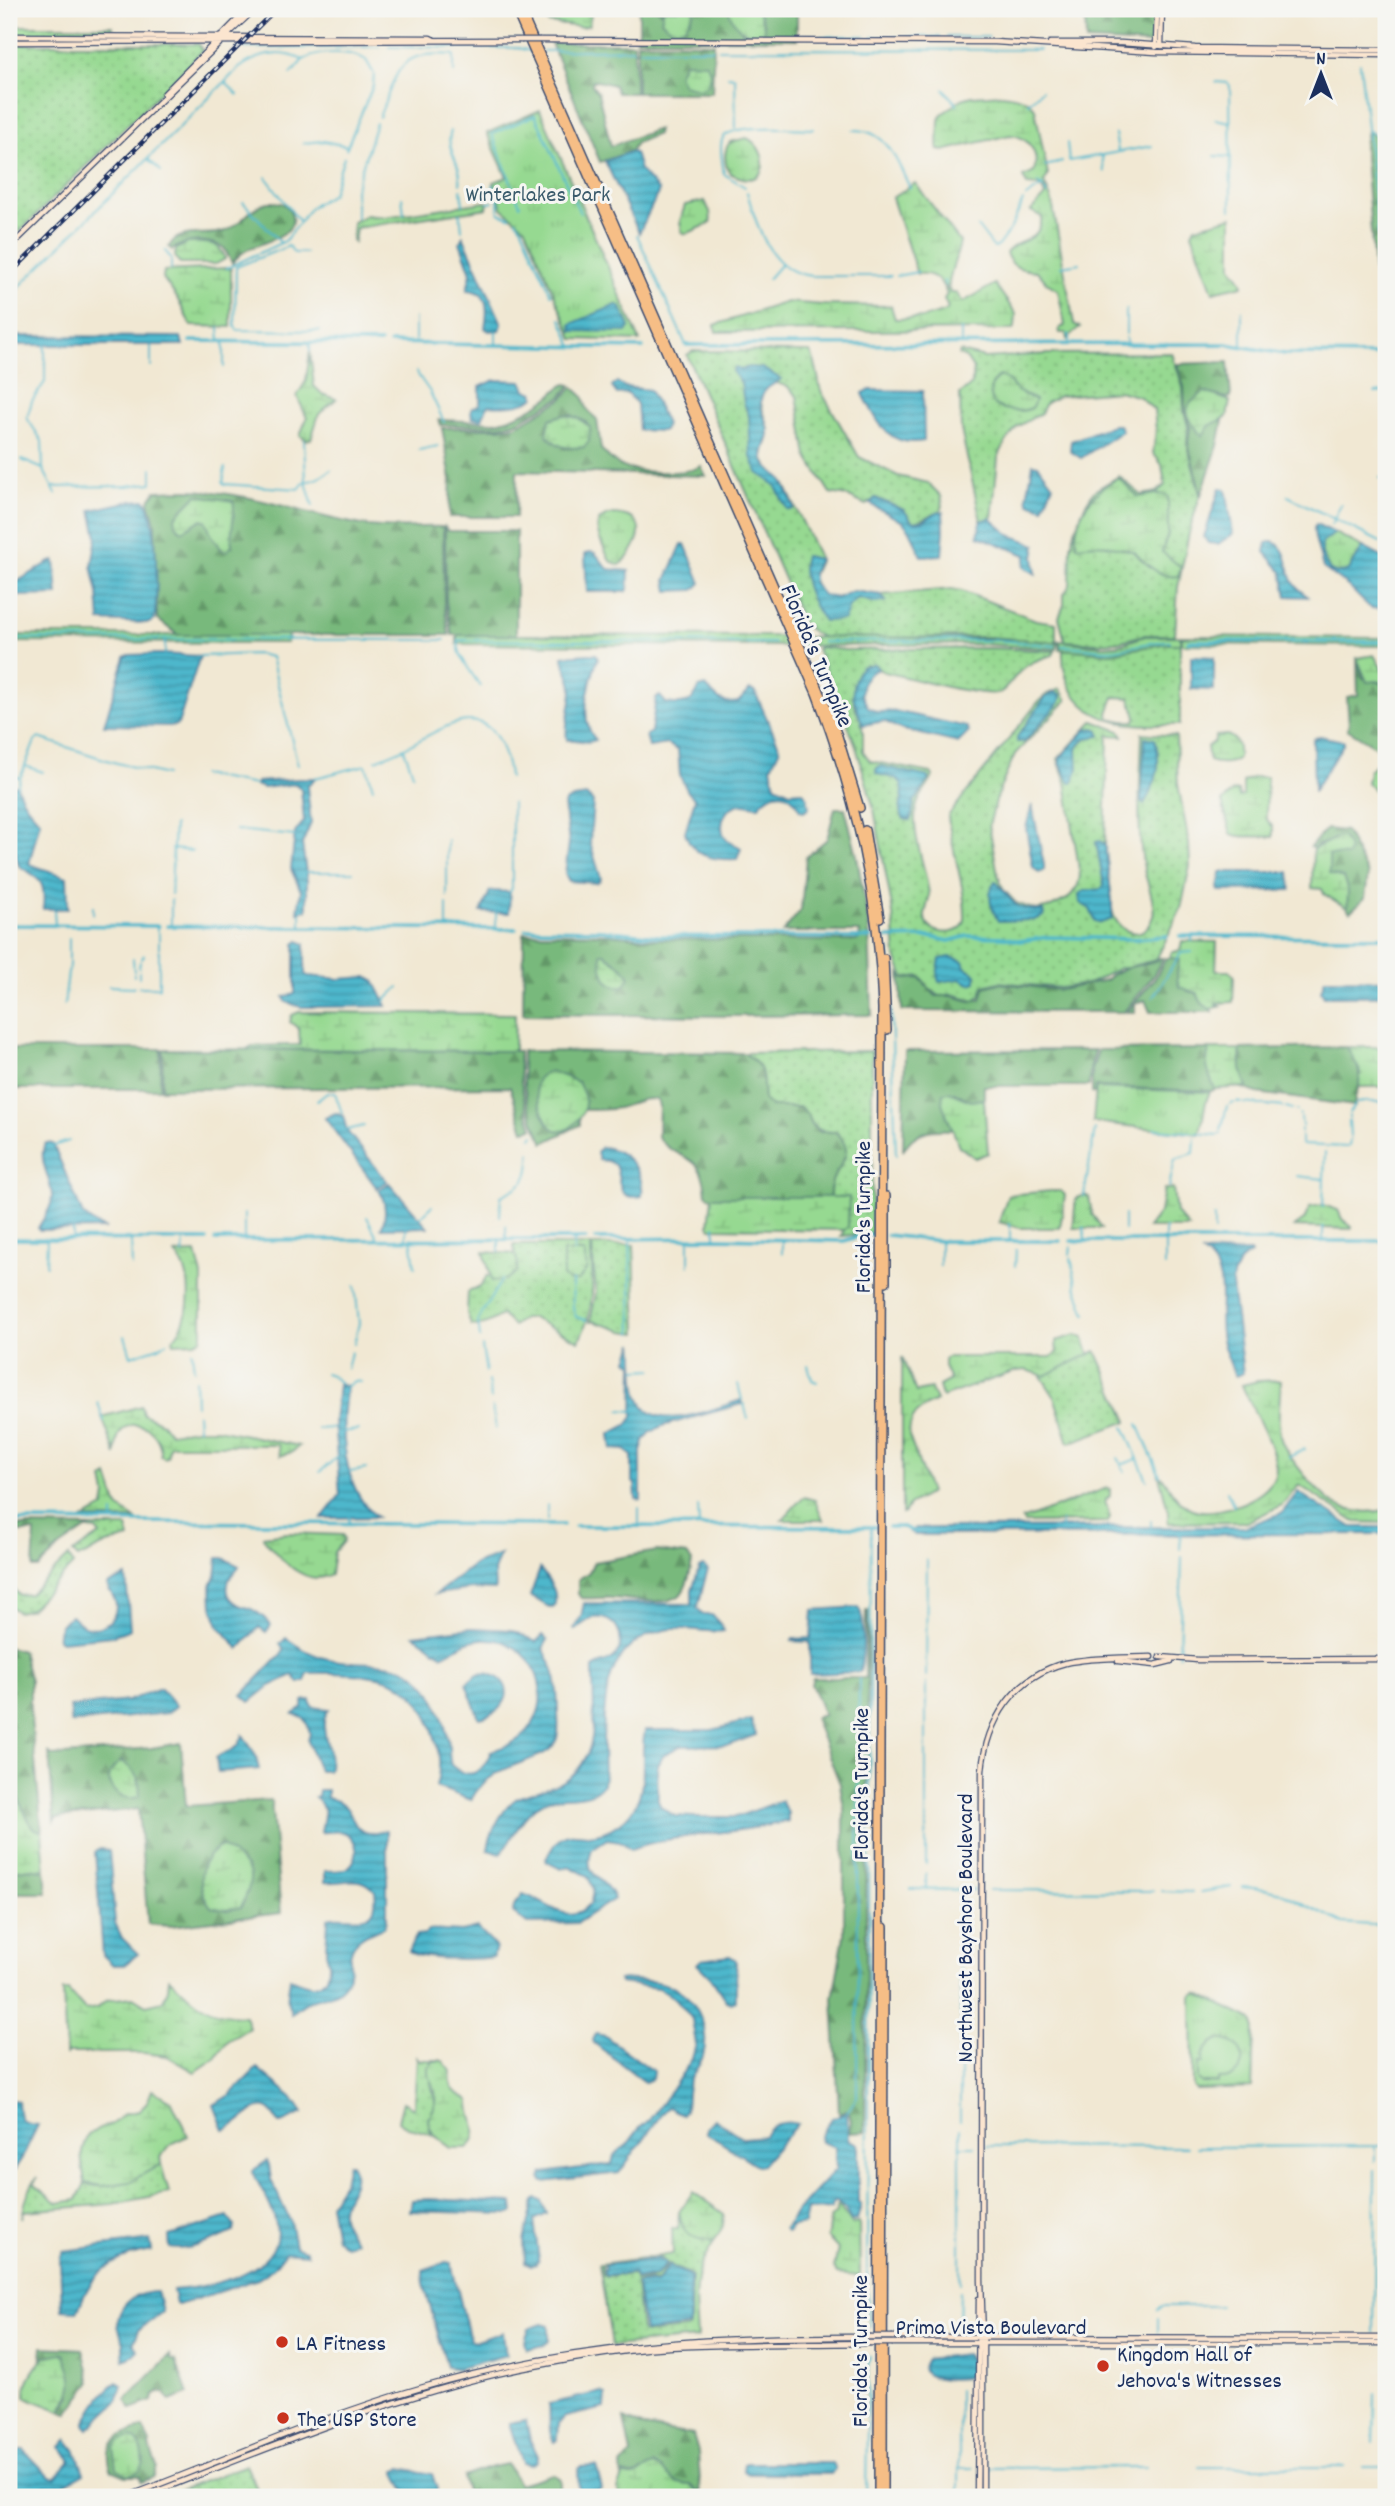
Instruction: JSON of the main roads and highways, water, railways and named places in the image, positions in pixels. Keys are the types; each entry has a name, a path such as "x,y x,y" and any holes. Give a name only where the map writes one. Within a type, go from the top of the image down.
{"highway":[{"name":"Florida's Turnpike","path":"515,9 816,693 846,776 866,858 878,934 882,1008 883,1225 883,2497"},
{"name":"Florida's Turnpike","path":"520,9 820,691 850,775 871,857 882,933 887,1007 883,1225"},
{"name":"Florida's Turnpike","path":"878,2497 883,1247"}],"main road":[{"path":"9,248 248,9"},
{"path":"162,97 203,54 255,9"},
{"path":"1159,9 1159,49"},
{"path":"240,23 240,33 245,38"},
{"path":"9,36 219,40 1121,43 1159,49 1245,54 1249,51 1272,52"},
{"path":"9,42 199,43 245,38 435,40"},
{"path":"199,43 203,46 203,54"},
{"path":"1159,49 1385,53"},
{"path":"1160,1660 1156,1665 1151,1660 1155,1655 1160,1660 1386,1660"},
{"name":"Northwest Bayshore Boulevard","path":"980,2340 984,1749 996,1717 1010,1698 1025,1683 1046,1670 1065,1663 1151,1660"},
{"path":"142,2497 301,2436 387,2398 518,2363 608,2348 765,2336 869,2340"},
{"path":"126,2497 319,2422 450,2385 519,2369 612,2354 692,2346 869,2340"},
{"name":"Prima Vista Boulevard","path":"869,2340 1386,2341"},
{"path":"980,2340 977,2406 983,2452 983,2497"},
{"path":"977,2497 980,2340"},
{"path":"612,2354 617,2349 647,2344"},
{"path":"582,2358 604,2352 608,2348"},
{"path":"301,2436 305,2430 319,2422"},
{"path":"270,2448 297,2435 302,2429"},
{"path":"168,2487 187,2477 189,2473"}],"water":[{"path":"630,152 635,153 640,170 659,191 639,233 605,161"},
{"path":"463,236 502,324 500,330 489,331 485,328 487,309 484,298 467,290 471,273 460,242"},
{"path":"616,305 620,306 630,327 627,332 572,331 571,324"},
{"path":"9,336 181,337 183,345 9,345"},
{"path":"749,367 762,368 781,379 762,396 762,410 769,432 763,459 766,466 784,484 794,507 792,510 787,509 775,485 758,473 751,457 749,416 741,383 732,371 735,368 741,370"},
{"path":"495,380 522,381 526,390 534,393 535,397 518,404 488,405 482,419 472,418 471,409 480,404 480,387"},
{"path":"617,382 625,387 650,390 666,424 664,431 639,430 637,404 627,393 617,394 612,387"},
{"path":"869,390 923,391 924,441 901,441 886,431 864,396 863,393"},
{"path":"1119,425 1122,431 1081,458 1070,451 1071,441"},
{"path":"1033,464 1038,465 1053,485 1043,508 1029,503 1027,498"},
{"path":"1220,488 1225,489 1227,494 1233,534 1218,544 1208,543 1204,537"},
{"path":"875,498 904,510 912,521 916,522 923,521 939,511 943,512 942,555 921,556 911,532 903,522 870,504"},
{"path":"145,500 155,539 154,620 149,623 100,621 92,566 97,536 91,510"},
{"path":"990,518 1010,535 1036,545 1036,574 1024,567 1026,555 978,536 981,521"},
{"path":"1316,524 1335,533 1322,543 1322,555 1330,571 1337,574 1349,570 1363,547 1386,559 1386,609 1370,608 1349,587 1323,568 1315,538"},
{"path":"1273,541 1285,554 1294,583 1308,597 1287,596 1282,572 1265,552 1267,543"},
{"path":"682,544 685,544 701,583 694,590 668,591 666,580"},
{"path":"595,553 608,569 629,571 628,590 587,592 585,554"},
{"path":"805,556 819,559 813,572 813,582 823,595 837,598 853,591 881,595 886,601 875,603 858,598 849,606 844,620 824,621 807,590 803,572"},
{"path":"55,561 58,595 13,596 11,589 15,583"},
{"path":"159,654 200,656 178,724 104,725 125,657"},
{"path":"596,654 598,658 586,712 590,732 596,740 567,740 572,689 563,656"},
{"path":"1191,656 1214,657 1214,690 1191,689"},
{"path":"874,664 878,669 870,673 863,682 861,694 868,707 878,712 895,711 967,727 969,732 958,743 900,729 884,721 863,725 853,696 854,683 861,667"},
{"path":"706,686 716,697 728,702 738,702 750,690 755,692 780,748 771,767 775,785 790,792 802,791 807,796 809,808 805,811 800,810 792,798 781,793 770,796 759,806 740,804 728,810 722,829 727,840 741,848 737,859 712,858 693,847 685,832 695,799 680,776 678,750 667,744 649,747 646,735 651,732 656,698 660,696 666,703 682,704 694,698 699,688"},
{"path":"1055,692 1061,695 1060,702 1024,742 1017,742 1017,737 1045,698"},
{"path":"1094,728 1099,731 1100,736 1086,738 1079,745 1078,770 1070,783 1060,758 1087,729"},
{"path":"1320,736 1344,743 1314,790 1313,739"},
{"path":"1145,737 1155,739 1158,766 1155,781 1144,804 1141,801"},
{"path":"880,766 929,777 914,802 911,820 904,819 900,812 902,784 895,778 877,773 876,769"},
{"path":"315,778 307,787 311,823 302,844 307,880 307,910 298,912 301,891 291,869 295,833 304,821 301,789 296,784 263,788 255,785 257,782"},
{"path":"14,785 40,821 29,864 67,877 68,909 43,909 43,887 37,878 19,866 10,814"},
{"path":"587,796 593,802 590,842 601,879 597,883 569,881 565,874 569,843 564,805 573,798"},
{"path":"1032,805 1044,865 1044,870 1039,873 1033,867 1026,828"},
{"path":"1096,842 1105,844 1112,901 1112,919 1101,923 1095,921 1090,909 1080,903 1079,894 1101,889 1104,885"},
{"path":"1221,872 1289,872 1291,890 1219,891"},
{"path":"995,881 1018,906 1043,911 1044,916 1034,920 998,921 990,901"},
{"path":"490,891 510,892 509,913 481,912"},
{"path":"299,941 305,944 305,974 339,979 367,977 374,981 387,1006 301,1007 286,1002 284,997 295,994 295,944"},
{"path":"950,957 963,961 965,967 976,974 976,982 970,984 960,979 939,982 937,975 940,959"},
{"path":"1325,979 1386,980 1386,996 1324,996 1321,991"},
{"path":"335,1113 343,1116 347,1131 387,1181 377,1188 325,1118"},
{"path":"46,1143 53,1144 83,1215 106,1229 39,1230 51,1206 52,1197 43,1155"},
{"path":"601,1147 618,1152 632,1163 640,1178 642,1196 633,1197 623,1193 615,1165 599,1160 597,1152"},
{"path":"389,1183 428,1227 381,1228 385,1209 379,1190"},
{"path":"1203,1253 1251,1254 1240,1261 1233,1276 1243,1373 1235,1376 1221,1334 1220,1280 1212,1261"},
{"path":"634,1343 637,1391 646,1409 670,1418 701,1413 741,1400 742,1404 662,1426 650,1433 641,1451 641,1500 636,1499 635,1484 632,1481 632,1456 625,1450 612,1449 610,1434 627,1425 633,1417 634,1365 628,1360"},
{"path":"338,1385 347,1386 344,1438 350,1474 365,1505 377,1517 322,1518 340,1495 334,1421"},
{"path":"1298,1492 1352,1527 1386,1527 1386,1534 915,1535 910,1532 915,1528 1245,1527 1282,1513"},
{"path":"500,1555 494,1571 495,1590 472,1589 436,1594 475,1564"},
{"path":"218,1558 239,1566 230,1578 228,1586 231,1599 251,1609 271,1625 266,1632 259,1627 239,1649 219,1626 212,1606 211,1585 216,1576"},
{"path":"703,1566 708,1570 697,1608 704,1615 712,1615 724,1631 680,1628 665,1630 645,1637 630,1647 619,1659 607,1691 603,1727 603,1784 590,1794 558,1798 535,1807 501,1854 488,1850 491,1836 506,1808 517,1798 564,1781 577,1771 585,1759 593,1730 593,1668 613,1658 621,1642 613,1624 601,1618 590,1619 575,1630 584,1603 692,1604 692,1591 699,1568"},
{"path":"540,1569 554,1591 554,1607 530,1596"},
{"path":"126,1576 130,1629 112,1636 61,1641 58,1639 59,1628 71,1615 82,1625 95,1627 106,1624 116,1611 107,1585"},
{"path":"858,1607 863,1628 860,1672 810,1674 810,1642 792,1641 811,1638 813,1610"},
{"path":"471,1628 511,1630 536,1642 543,1635 548,1640 543,1648 555,1678 558,1727 557,1739 549,1750 491,1777 471,1800 436,1787 439,1757 432,1728 411,1693 392,1681 367,1675 308,1673 305,1681 299,1683 293,1675 270,1686 250,1702 242,1695 284,1651 280,1644 286,1638 325,1658 402,1667 422,1681 434,1698 447,1733 451,1765 471,1774 481,1769 491,1751 517,1740 533,1724 539,1708 540,1691 537,1675 529,1660 517,1649 501,1641 472,1641 443,1655 414,1635"},
{"path":"487,1673 504,1683 506,1697 497,1710 479,1718 466,1683 478,1674"},
{"path":"160,1688 176,1706 168,1713 71,1723 70,1707 128,1701"},
{"path":"310,1700 312,1707 329,1709 324,1723 329,1754 328,1771 319,1771 308,1741 310,1733 307,1723 294,1714 303,1708 303,1701"},
{"path":"751,1720 756,1735 729,1745 680,1746 665,1754 657,1765 658,1801 661,1807 675,1816 736,1817 781,1801 788,1813 788,1821 669,1839 631,1849 620,1841 607,1839 592,1849 590,1866 614,1899 577,1923 527,1924 513,1912 523,1894 566,1913 574,1914 591,1903 593,1889 588,1876 569,1866 561,1869 546,1859 555,1844 565,1835 604,1832 630,1813 641,1791 645,1730 712,1730"},
{"path":"243,1735 255,1754 259,1769 218,1772 216,1758 238,1746"},
{"path":"319,1790 327,1790 327,1798 344,1805 363,1831 370,1833 387,1830 387,1921 384,1927 357,1941 350,1957 349,1973 340,1989 301,2005 291,2014 287,2000 290,1978 314,1985 323,1981 327,1975 328,1918 367,1916 375,1904 375,1891 364,1882 325,1882 325,1871 347,1868 355,1860 356,1849 352,1839 343,1832 321,1832 324,1810 315,1798 318,1797"},
{"path":"100,1849 109,1850 115,1923 122,1938 138,1954 124,1965 113,1965 103,1955 95,1852"},
{"path":"477,1928 494,1945 496,1949 493,1957 437,1958 409,1952 417,1935 425,1934 428,1930 462,1932"},
{"path":"730,1956 736,1960 736,2001 731,2003 726,2001 711,1978 697,1964 701,1960"},
{"path":"619,1980 657,1982 677,1989 699,2013 705,2045 702,2059 688,2084 684,2111 682,2115 666,2108 619,2173 543,2182 543,2173 612,2164 614,2155 627,2145 650,2119 692,2059 696,2044 692,2019 676,1999 658,1988 620,1983"},
{"path":"596,2034 605,2036 653,2071 652,2079 645,2082 594,2043"},
{"path":"257,2068 292,2097 303,2113 279,2124 273,2113 266,2108 260,2108 224,2130 214,2105 231,2094"},
{"path":"9,2100 18,2101 20,2117 24,2122 38,2125 9,2178"},
{"path":"847,2112 848,2140 858,2146 858,2203 861,2205 857,2220 851,2221 845,2209 836,2201 831,2209 807,2210 804,2224 790,2226 789,2232 786,2232 784,2229 797,2211 836,2169 835,2147 821,2142 820,2137 832,2118"},
{"path":"714,2119 743,2138 764,2136 778,2124 797,2124 762,2165 758,2166 706,2133 706,2128"},
{"path":"267,2161 271,2180 290,2221 295,2247 306,2250 307,2254 285,2252 267,2274 258,2279 176,2304 173,2290 207,2285 244,2273 259,2264 271,2252 276,2238 275,2220 252,2171"},
{"path":"348,2163 351,2163 354,2178 344,2202 342,2216 355,2241 346,2246 336,2238 330,2204 344,2182"},
{"path":"412,2200 513,2203 514,2212 410,2211"},
{"path":"534,2201 542,2201 547,2214 534,2220 539,2260 531,2265 525,2262 524,2241"},
{"path":"228,2217 234,2226 233,2232 193,2247 170,2248 169,2236"},
{"path":"150,2240 152,2251 132,2255 99,2274 92,2281 77,2311 62,2310 60,2259 63,2251"},
{"path":"658,2259 666,2264 656,2275 636,2279 633,2273 607,2276 604,2274 605,2265"},
{"path":"446,2262 451,2263 470,2340 476,2341 503,2332 506,2355 457,2369 447,2367 424,2284 423,2270"},
{"path":"669,2266 690,2276 689,2326 644,2332 637,2284 656,2283"},
{"path":"157,2292 162,2312 139,2330 133,2344 138,2350 124,2360 118,2323 120,2313 132,2299"},
{"path":"542,2323 549,2325 549,2341 527,2349 525,2341 529,2328"},
{"path":"965,2354 970,2366 966,2378 935,2378 924,2372 927,2359"},
{"path":"117,2382 122,2385 117,2402 88,2429 85,2424 95,2406"},
{"path":"601,2392 606,2395 605,2408 565,2417 559,2423 558,2439 554,2442 550,2429 549,2404"},
{"path":"526,2420 530,2440 538,2456 537,2461 530,2465 522,2463 509,2423"},
{"path":"67,2439 76,2451 84,2473 63,2485 45,2486 9,2497 9,2450 24,2450 50,2477 55,2478 71,2460 60,2447"},
{"path":"746,2463 832,2463 835,2469 831,2474 749,2474 743,2471"},
{"path":"596,2466 602,2489 587,2497 579,2497 578,2469"},
{"path":"401,2468 432,2474 437,2495 408,2497 396,2473 396,2470"}],"waterway":[{"path":"818,37 864,36"},
{"path":"873,37 898,37"},
{"path":"904,37 940,37"},
{"path":"947,37 989,37"},
{"path":"1354,46 1362,46"},
{"path":"1368,46 1378,46"},
{"path":"245,48 380,47"},
{"path":"389,47 518,48 530,51"},
{"path":"543,51 633,49"},
{"path":"639,49 713,49"},
{"path":"719,49 1039,50"},
{"path":"9,297 238,69 253,60 278,54 303,60 334,53 366,60 374,74 373,86 346,149"},
{"path":"379,117 396,75 410,60 435,54 454,55 454,72"},
{"path":"291,74 302,61"},
{"path":"1360,63 1379,239 1385,328"},
{"path":"728,76 735,77 736,129"},
{"path":"1216,82 1228,83 1230,86 1231,210"},
{"path":"226,83 238,95"},
{"path":"944,89 957,105"},
{"path":"1028,103 1042,90"},
{"path":"520,205 492,134 535,115 580,213"},
{"path":"1215,119 1230,122"},
{"path":"357,218 355,190 376,123"},
{"path":"745,187 724,174 721,144 727,134 749,129 814,129"},
{"path":"853,130 865,131 883,141 910,188"},
{"path":"451,131 450,144 459,170 460,184"},
{"path":"1369,131 1386,141"},
{"path":"1115,134 1118,151"},
{"path":"303,143 323,141 347,146"},
{"path":"1067,143 1069,161 1152,146"},
{"path":"1102,156 1104,172"},
{"path":"1215,156 1231,157"},
{"path":"227,268 285,241 311,207 332,194 344,157"},
{"path":"149,160 161,171"},
{"path":"1045,166 1062,162"},
{"path":"266,177 299,221"},
{"path":"1039,183 1043,188"},
{"path":"493,185 498,196 499,213 510,217"},
{"path":"1026,197 1042,186"},
{"path":"461,189 463,205"},
{"path":"1045,191 1047,195"},
{"path":"747,192 761,233 776,257 786,266 798,273 812,276 891,276"},
{"path":"402,197 404,214"},
{"path":"978,227 994,248 997,247 1011,228 1023,201"},
{"path":"243,202 280,242"},
{"path":"488,203 493,202"},
{"path":"460,213 462,230"},
{"path":"516,220 551,294"},
{"path":"637,235 686,345"},
{"path":"306,253 294,253 289,246 236,267 235,326 237,330 320,331"},
{"path":"165,251 171,258 171,269"},
{"path":"1061,266 1080,263"},
{"path":"768,279 781,264"},
{"path":"896,276 918,272"},
{"path":"944,281 945,286"},
{"path":"1126,309 1126,334"},
{"path":"1242,310 1242,345"},
{"path":"415,318 415,343"},
{"path":"561,319 573,347"},
{"path":"219,328 220,341"},
{"path":"961,330 961,345"},
{"path":"496,331 496,345"},
{"path":"1069,334 1069,345"},
{"path":"1126,338 1126,344"},
{"path":"190,341 380,343"},
{"path":"224,341 224,367"},
{"path":"310,342 310,351"},
{"path":"390,343 643,348"},
{"path":"686,345 1227,344 1285,354 1386,355"},
{"path":"45,345 45,382 32,401 27,418 42,441 43,469 56,494"},
{"path":"151,346 151,367"},
{"path":"416,372 430,392 444,422"},
{"path":"1375,393 1386,392"},
{"path":"225,468 223,484 299,489 306,480 304,440"},
{"path":"419,450 438,446"},
{"path":"22,460 43,469"},
{"path":"54,487 152,483 152,468"},
{"path":"313,506 306,482 331,470"},
{"path":"1380,478 1386,478"},
{"path":"1288,496 1380,542"},
{"path":"1333,521 1341,504"},
{"path":"9,639 445,640"},
{"path":"480,686 462,658 459,640 774,643"},
{"path":"823,642 999,640 1055,646"},
{"path":"165,641 165,654"},
{"path":"1062,646 1108,650 1170,641"},
{"path":"1188,641 1386,642"},
{"path":"200,656 257,654 271,657 298,765"},
{"path":"376,760 448,726 472,721 483,724 493,732 504,754 509,778"},
{"path":"17,786 35,741 39,738 113,762 166,775"},
{"path":"404,749 413,774"},
{"path":"315,778 366,765 373,788"},
{"path":"25,766 43,772"},
{"path":"9,774 18,777"},
{"path":"201,775 255,785"},
{"path":"510,892 512,803"},
{"path":"171,894 174,825"},
{"path":"236,830 295,836"},
{"path":"447,840 447,896"},
{"path":"172,849 192,851"},
{"path":"305,872 353,872"},
{"path":"171,900 171,926"},
{"path":"447,904 447,929"},
{"path":"93,906 93,914"},
{"path":"54,910 55,924"},
{"path":"301,913 301,928"},
{"path":"496,913 496,929"},
{"path":"9,925 158,926"},
{"path":"156,926 159,935"},
{"path":"167,926 516,929"},
{"path":"526,929 600,930 657,936 872,938"},
{"path":"887,938 930,937 949,941 968,936 1004,937 1019,941 1049,937 1136,939 1167,936"},
{"path":"1180,936 1386,937"},
{"path":"1192,936 1192,941"},
{"path":"159,937 159,988"},
{"path":"64,1005 69,938"},
{"path":"889,950 896,1155"},
{"path":"1153,997 1181,953 1192,952"},
{"path":"142,959 144,955"},
{"path":"133,959 134,971"},
{"path":"139,968 140,962"},
{"path":"139,972 139,977"},
{"path":"109,986 134,987"},
{"path":"139,987 159,987"},
{"path":"385,1001 399,987"},
{"path":"317,1101 327,1093 335,1093 342,1113"},
{"path":"1237,1102 1242,1103"},
{"path":"1357,1103 1365,1102"},
{"path":"1372,1102 1383,1102"},
{"path":"1230,1104 1234,1103"},
{"path":"1245,1103 1260,1105"},
{"path":"1349,1113 1355,1105"},
{"path":"1221,1130 1227,1106"},
{"path":"1266,1106 1274,1106"},
{"path":"1275,1106 1283,1107"},
{"path":"1286,1107 1292,1109"},
{"path":"1301,1118 1302,1126"},
{"path":"1349,1121 1350,1136"},
{"path":"347,1130 364,1126"},
{"path":"1084,1196 1095,1129"},
{"path":"1155,1129 1218,1135 1221,1133"},
{"path":"1301,1135 1301,1144"},
{"path":"1169,1187 1175,1159 1194,1153 1195,1138"},
{"path":"1349,1146 1350,1139"},
{"path":"54,1146 69,1141"},
{"path":"1302,1145 1347,1147"},
{"path":"1323,1206 1325,1152"},
{"path":"500,1216 501,1196 524,1181 529,1170 530,1153"},
{"path":"1297,1176 1324,1179"},
{"path":"420,1218 432,1206"},
{"path":"244,1214 244,1239"},
{"path":"1124,1215 1124,1230"},
{"path":"367,1217 378,1239"},
{"path":"1214,1217 1214,1231"},
{"path":"1010,1224 1010,1241"},
{"path":"406,1226 406,1238"},
{"path":"506,1226 506,1238"},
{"path":"715,1226 715,1238"},
{"path":"1084,1227 1085,1241"},
{"path":"1323,1227 1323,1241"},
{"path":"1165,1228 1165,1241"},
{"path":"73,1230 73,1239"},
{"path":"596,1239 844,1241 864,1235 880,1235"},
{"path":"887,1235 940,1241 1060,1241"},
{"path":"411,1238 415,1267"},
{"path":"499,1238 499,1252"},
{"path":"574,1238 574,1253"},
{"path":"630,1238 632,1333"},
{"path":"689,1238 689,1265"},
{"path":"9,1239 207,1240"},
{"path":"46,1266 47,1239"},
{"path":"131,1239 132,1266"},
{"path":"183,1254 184,1239"},
{"path":"215,1240 586,1239"},
{"path":"782,1240 782,1253"},
{"path":"940,1241 940,1266"},
{"path":"1071,1241 1386,1241"},
{"path":"1165,1241 1165,1266"},
{"path":"1070,1254 1071,1247"},
{"path":"1015,1266 1016,1250"},
{"path":"1071,1258 1076,1284"},
{"path":"480,1338 478,1320 502,1279"},
{"path":"572,1281 576,1317 586,1320"},
{"path":"354,1344 359,1323 355,1285"},
{"path":"1076,1286 1086,1314"},
{"path":"125,1336 131,1356 168,1342"},
{"path":"482,1347 486,1372"},
{"path":"192,1351 194,1370"},
{"path":"347,1369 351,1352"},
{"path":"808,1365 812,1380 817,1382"},
{"path":"637,1370 653,1369"},
{"path":"325,1373 341,1384"},
{"path":"195,1380 196,1405"},
{"path":"346,1387 354,1381 361,1382"},
{"path":"488,1381 491,1399"},
{"path":"738,1384 742,1400"},
{"path":"98,1403 104,1421"},
{"path":"744,1404 748,1419"},
{"path":"492,1407 496,1428"},
{"path":"620,1410 633,1411"},
{"path":"197,1414 198,1429"},
{"path":"1138,1424 1160,1476"},
{"path":"1124,1427 1147,1480"},
{"path":"317,1429 333,1428"},
{"path":"341,1432 358,1430"},
{"path":"1289,1457 1305,1449"},
{"path":"320,1472 337,1457"},
{"path":"1118,1458 1121,1463"},
{"path":"1121,1465 1137,1459"},
{"path":"1122,1467 1125,1472"},
{"path":"350,1472 366,1469"},
{"path":"1227,1491 1234,1506"},
{"path":"11,1521 12,1499"},
{"path":"547,1505 547,1520"},
{"path":"698,1506 699,1525"},
{"path":"639,1508 639,1525"},
{"path":"113,1513 113,1522"},
{"path":"349,1517 349,1524"},
{"path":"9,1521 563,1525"},
{"path":"1061,1521 1061,1528"},
{"path":"1151,1521 1151,1527"},
{"path":"575,1526 875,1527"},
{"path":"870,2327 867,2291 871,1527"},
{"path":"889,1527 903,1527 914,1532"},
{"path":"1180,1549 1181,1532"},
{"path":"1179,1655 1182,1557"},
{"path":"926,1676 927,1560"},
{"path":"847,2112 857,2097 859,1679"},
{"path":"926,1683 926,1864"},
{"path":"926,1874 926,1890"},
{"path":"1201,1892 1231,1887"},
{"path":"1242,1887 1282,1893 1343,1923 1386,1926"},
{"path":"911,1889 974,1890"},
{"path":"989,1890 1153,1891"},
{"path":"1161,1891 1192,1892"},
{"path":"960,1892 960,1905"},
{"path":"960,1915 960,2121"},
{"path":"960,2129 960,2283"},
{"path":"961,2146 974,2146"},
{"path":"988,2146 1187,2147"},
{"path":"1196,2147 1386,2146"},
{"path":"1375,2147 1375,2161"},
{"path":"1374,2333 1375,2170"},
{"path":"959,2330 960,2291"},
{"path":"1158,2310 1162,2306 1220,2306"},
{"path":"1158,2318 1158,2333"},
{"path":"866,2497 870,2356"},
{"path":"959,2390 959,2497"},
{"path":"1374,2442 1375,2394"},
{"path":"987,2468 1146,2467"},
{"path":"1199,2467 1344,2467"},
{"path":"1363,2467 1386,2467"},
{"path":"960,2468 973,2468"}],"railway":[{"path":"9,275 276,9"}],"place":[{"name":"LA Fitness","path":"282,2342"},
{"name":"Kingdom Hall of Jehova's Witnesses","path":"1103,2366"},
{"name":"The USP Store","path":"283,2418"}],"park label":[{"name":"Winterlakes Park","path":"538,193"}]}
